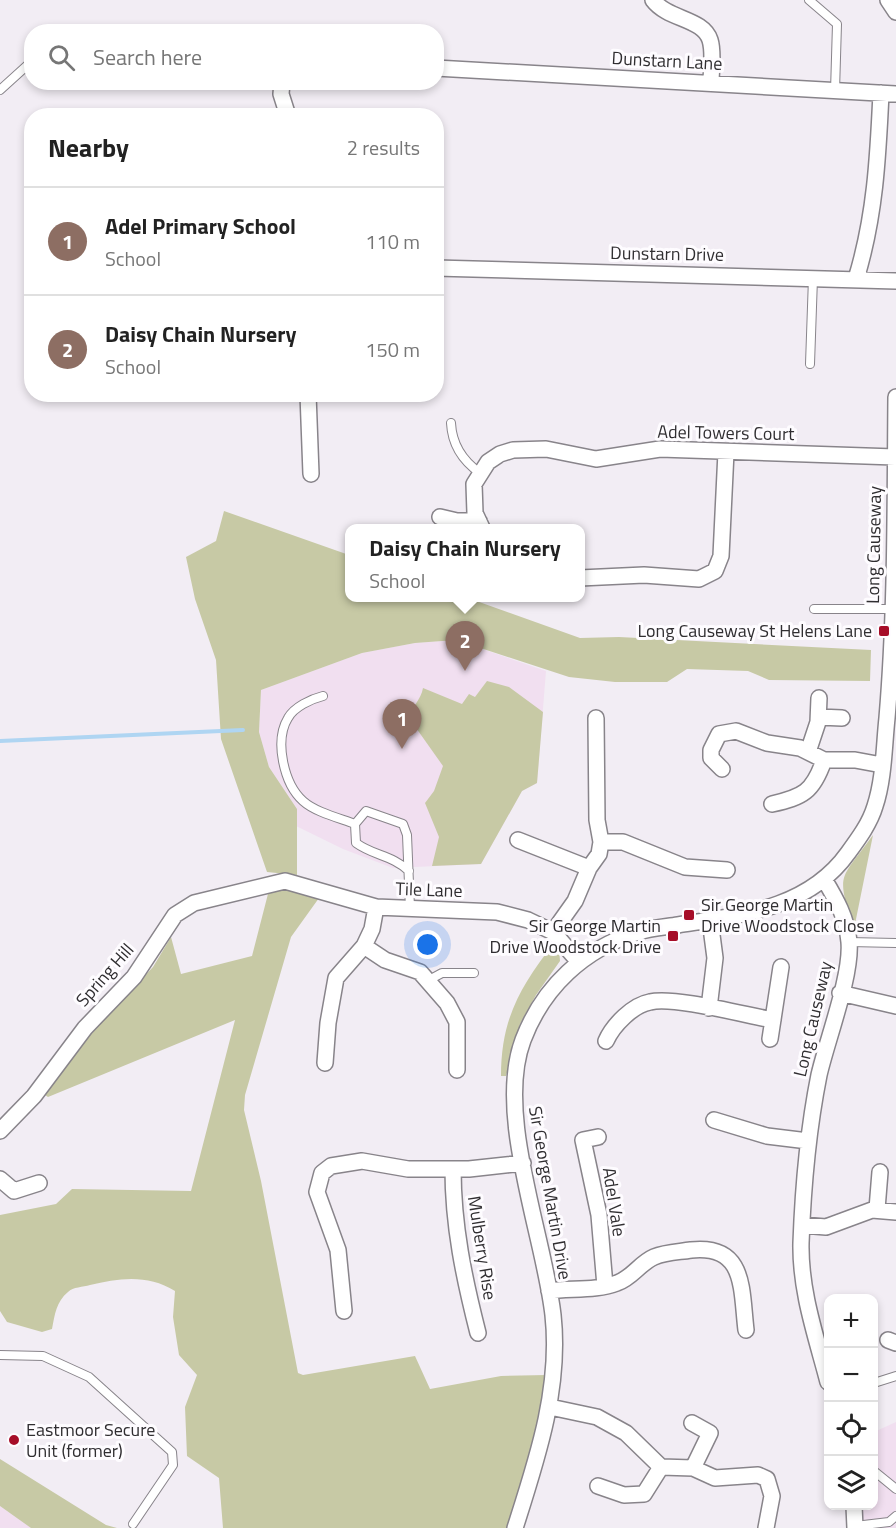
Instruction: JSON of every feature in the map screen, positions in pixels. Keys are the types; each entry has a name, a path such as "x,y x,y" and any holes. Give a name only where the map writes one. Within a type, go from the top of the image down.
{"street":[{"path":"653,0 663,12 689,21 704,31 710,40 711,83"},
{"path":"888,0 896,12"},
{"name":"Dunstarn Lane","path":"444,68 889,94"},
{"path":"281,90 285,108"},
{"path":"856,279 869,235 889,94"},
{"name":"Dunstarn Drive","path":"444,268 896,281"},
{"name":"Long Causeway","path":"824,1367 806,1297 802,1225 808,1141 820,1072 847,965 849,942 840,905 824,879 844,859 864,831 876,804 882,765 893,651 896,397"},
{"path":"308,402 311,474"},
{"name":"Adel Towers Court","path":"484,468 500,454 528,448 596,459 660,449 895,457"},
{"path":"585,578 644,575 699,579 715,571 721,556 726,452"},
{"path":"481,524 473,499 474,484 484,468"},
{"path":"440,517 475,524"},
{"path":"808,752 819,717 819,698"},
{"path":"819,717 842,718"},
{"path":"554,932 575,901 589,868 599,854 601,842 597,820 596,718"},
{"path":"723,769 711,758 711,750 719,734 726,730 745,733 767,743 808,752 824,760 855,760 882,765"},
{"path":"771,804 801,797 807,791 824,760"},
{"path":"518,840 589,868"},
{"path":"601,842 623,842 685,867 727,870"},
{"name":"Sir George Martin Drive","path":"515,1528 550,1407 554,1340 549,1291 523,1162 513,1096 522,1042 542,1001 556,982 579,962 606,944 640,931 757,912 794,899 824,879"},
{"name":"Tile Lane","path":"264,884 285,881 300,884 376,907 497,912 528,920 554,932 579,962"},
{"name":"Spring Hill","path":"0,1131 34,1096 85,1028 134,977 175,915 194,903 264,884"},
{"path":"325,1063 328,1023 336,978 364,946 372,929 376,907"},
{"path":"709,1008 715,958 710,920"},
{"path":"364,946 385,960 412,967 429,980 457,1022 457,1070"},
{"path":"770,1040 781,967"},
{"path":"840,993 896,1006"},
{"path":"606,1041 614,1027 639,1006 650,1002 709,1008 773,1020"},
{"path":"714,1120 767,1136 808,1141"},
{"name":"Adel Vale","path":"598,1137 583,1140 599,1215 606,1286"},
{"path":"344,1311 339,1250 317,1192 322,1173 331,1166 362,1161 408,1169 453,1169 523,1162"},
{"name":"Mulberry Rise","path":"453,1169 453,1209 459,1256 477,1333"},
{"path":"877,1209 880,1172"},
{"path":"0,1179 14,1191 39,1183"},
{"path":"802,1225 826,1227 838,1225 877,1209 896,1212"},
{"path":"549,1291 606,1286 625,1280 654,1257 698,1250 715,1251 726,1256 736,1266 740,1278 746,1330"},
{"path":"550,1407 597,1417 626,1433 661,1467 693,1468 715,1478 758,1475 766,1479 772,1496 766,1528"},
{"path":"692,1423 710,1433 693,1468"},
{"path":"598,1486 624,1495 644,1494 661,1467"},
{"path":"854,1510 855,1527"}],"lane":[{"path":"809,0 837,24 835,91"},
{"path":"0,90 24,68"},
{"path":"810,364 813,278"},
{"path":"451,423 452,435 463,457 484,468"},
{"path":"813,609 892,609"},
{"path":"323,696 310,699 288,718 281,748 285,775 303,801 355,824"},
{"path":"409,871 397,860 365,849 356,843 355,824 366,811 403,824 407,835 409,871 411,910"},
{"path":"849,942 896,943"},
{"path":"429,980 441,973 474,973"},
{"path":"0,1355 43,1356 89,1377 172,1452 173,1465 133,1524"},
{"path":"878,1381 896,1376"},
{"path":"878,1475 896,1489"},
{"path":"855,1527 889,1522 896,1516"}],"shaded area":[{"path":"456,640 546,671 537,783 522,791 481,864 393,868 343,849 296,826 297,809 269,767 259,732 261,690 362,653 415,643"},
{"path":"896,1422 896,1528 863,1528 862,1510 878,1510 878,1430"},
{"path":"0,1506 29,1526 31,1528 0,1528"}],"green space":[{"path":"224,511 345,554 345,602 479,602 580,638 619,637 871,650 870,681 769,680 748,671 687,669 667,682 615,682 569,677 456,640 415,643 362,653 261,690 259,732 269,767 297,809 297,875 267,872 221,739 216,660 195,599 186,557 216,541"},
{"path":"487,681 509,687 543,712 537,783 522,791 481,864 432,866 439,837 425,803 434,791 443,766 409,718 423,688 462,704 469,694 475,697"},
{"path":"873,835 854,929 843,887 844,878 853,861"},
{"path":"284,888 319,898 291,937 245,1095 244,1110 261,1181 298,1373 303,1375 415,1356 430,1389 501,1376 547,1375 543,1415 507,1528 223,1528 219,1478 187,1456 185,1407 197,1375 179,1355 173,1317 175,1291 154,1282 133,1279 75,1288 61,1300 52,1329 42,1332 7,1322 0,1311 0,1215 56,1204 72,1189 191,1191 235,1020 48,1097 42,1093 101,1022 153,967 171,937 181,974 252,956 269,890"},
{"path":"554,943 559,949 560,961 536,995 520,1024 506,1076 501,1076 504,1037 509,1020 522,989"},
{"path":"0,1459 106,1525 117,1528 31,1528 0,1506"}],"waterway":[{"path":"0,741 243,730"}],"place":[{"name":"Long Causeway St Helens Lane","path":"884,631"},
{"name":"Daisy Chain Nursery","path":"465,671"},
{"name":"Adel Primary School","path":"402,749"},
{"name":"Sir George Martin Drive Woodstock Close","path":"689,915"},
{"name":"Sir George Martin Drive Woodstock Drive","path":"673,936"},
{"name":"Eastmoor Secure Unit (former)","path":"14,1440"}]}
